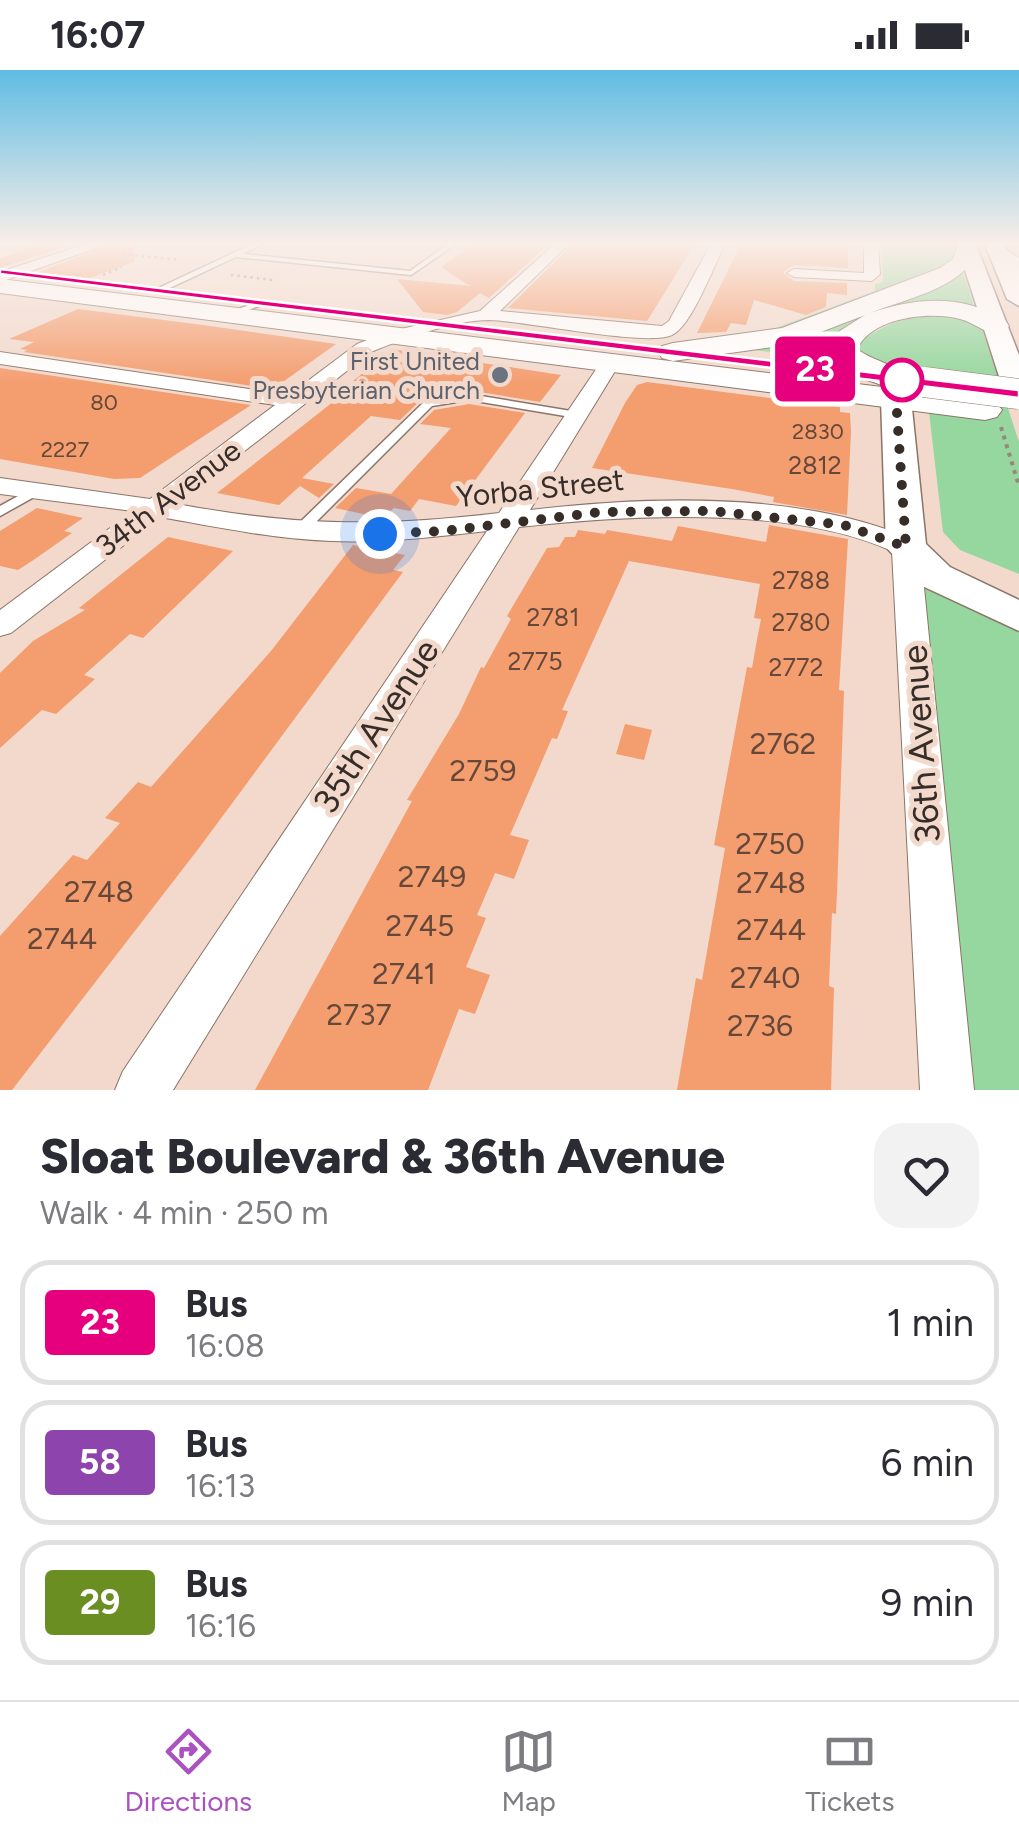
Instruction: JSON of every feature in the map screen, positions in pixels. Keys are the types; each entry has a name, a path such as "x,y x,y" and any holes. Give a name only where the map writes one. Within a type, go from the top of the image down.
{"main road":[{"path":"100,290 672,352 909,390 1019,414"},
{"path":"140,290 394,336 610,362 909,390 1019,393 995,326 988,290"},
{"path":"672,352 800,332 906,290"},
{"path":"909,390 845,356 845,340 871,324 920,309 971,313 995,326"},
{"name":"36th Avenue","path":"906,547 909,390"},
{"path":"906,547 950,561 1019,592"},
{"path":"906,547 935,576 1019,617"}],"street":[{"path":"486,314 513,290"},
{"path":"486,314 636,332 666,331 676,324 694,290"},
{"name":"34th Avenue","path":"0,626 364,348 394,336 486,314"},
{"path":"0,358 294,402"},
{"name":"35th Avenue","path":"142,1090 610,362"},
{"name":"Yorba Street","path":"0,486 38,488 299,531 410,533 601,512 711,511 844,525 906,547"},
{"name":"36th Avenue","path":"906,547 947,1090"}],"lane":[{"path":"299,531 428,403 468,398 577,414"},
{"path":"0,512 38,488"}],"green space":[{"path":"893,290 790,330 765,332 875,291"},
{"path":"906,290 969,290 975,310 948,305 846,327 831,340 828,350 837,360 736,348"},
{"path":"941,312 980,323 1019,442 1019,574 960,550 943,532 924,369 869,363 854,347 894,323"},
{"path":"909,581 1019,617 1019,1090 944,1090"}],"building":[{"path":"405,290 498,290 489,298 480,293 457,312 447,315 423,312"},
{"path":"527,290 666,290 647,321 508,308"},
{"path":"718,290 847,290 847,295 827,293 826,307 806,315 754,300 746,325 731,323 726,332 697,333"},
{"path":"78,309 336,344 273,389 24,352 27,350 20,349 34,342 9,339"},
{"path":"392,349 561,375 540,402 468,390 424,397 400,420 371,416 302,478 334,484 319,498 300,486 279,505 217,493 352,387 347,386"},
{"path":"0,368 251,405 140,478 114,479 0,459"},
{"path":"647,382 840,407 840,412 850,413 847,515 773,502 774,497 732,489 592,468 625,403 637,385"},
{"path":"469,404 525,413 456,506 419,499 410,511 394,508 382,518 335,508 356,488 391,494 451,428 420,424 434,410"},
{"path":"37,508 83,518 64,531 72,533 18,570 0,566 0,531"},
{"path":"769,525 848,539 839,690 844,691 837,893 836,914 832,913 829,986 834,988 831,1090 677,1090 696,978 702,980 725,848 714,845 747,667 752,668 761,619 754,618 760,584 629,561 562,710 568,711 557,739 552,738 510,835 529,840 514,879 495,873 477,915 486,918 466,967 490,975 475,1014 459,1009 428,1090 255,1090 412,801 407,800 459,714 481,667 484,668 511,619 507,616 547,548 559,547 565,537 575,537 578,530 605,534 607,530 672,541 678,526 766,542"},
{"path":"168,537 233,551 143,638 130,634 84,675 95,679 56,714 42,710 0,748 0,673 33,641 85,610 79,608"},
{"path":"353,545 405,555 393,570 403,572 199,848 12,1090 0,1090 0,936 73,855 87,860 120,823 105,818 138,782 151,787 271,651"},
{"path":"625,724 652,730 644,760 616,754"}],"bus line":[{"name":"23","path":"147,290 1019,394"}],"place":[{"name":"First United Presbyterian Church","path":"500,375"}],"route":[{"path":"380,534 444,531 601,512 672,510 781,516 844,525 906,547 896,398 902,380"}]}
